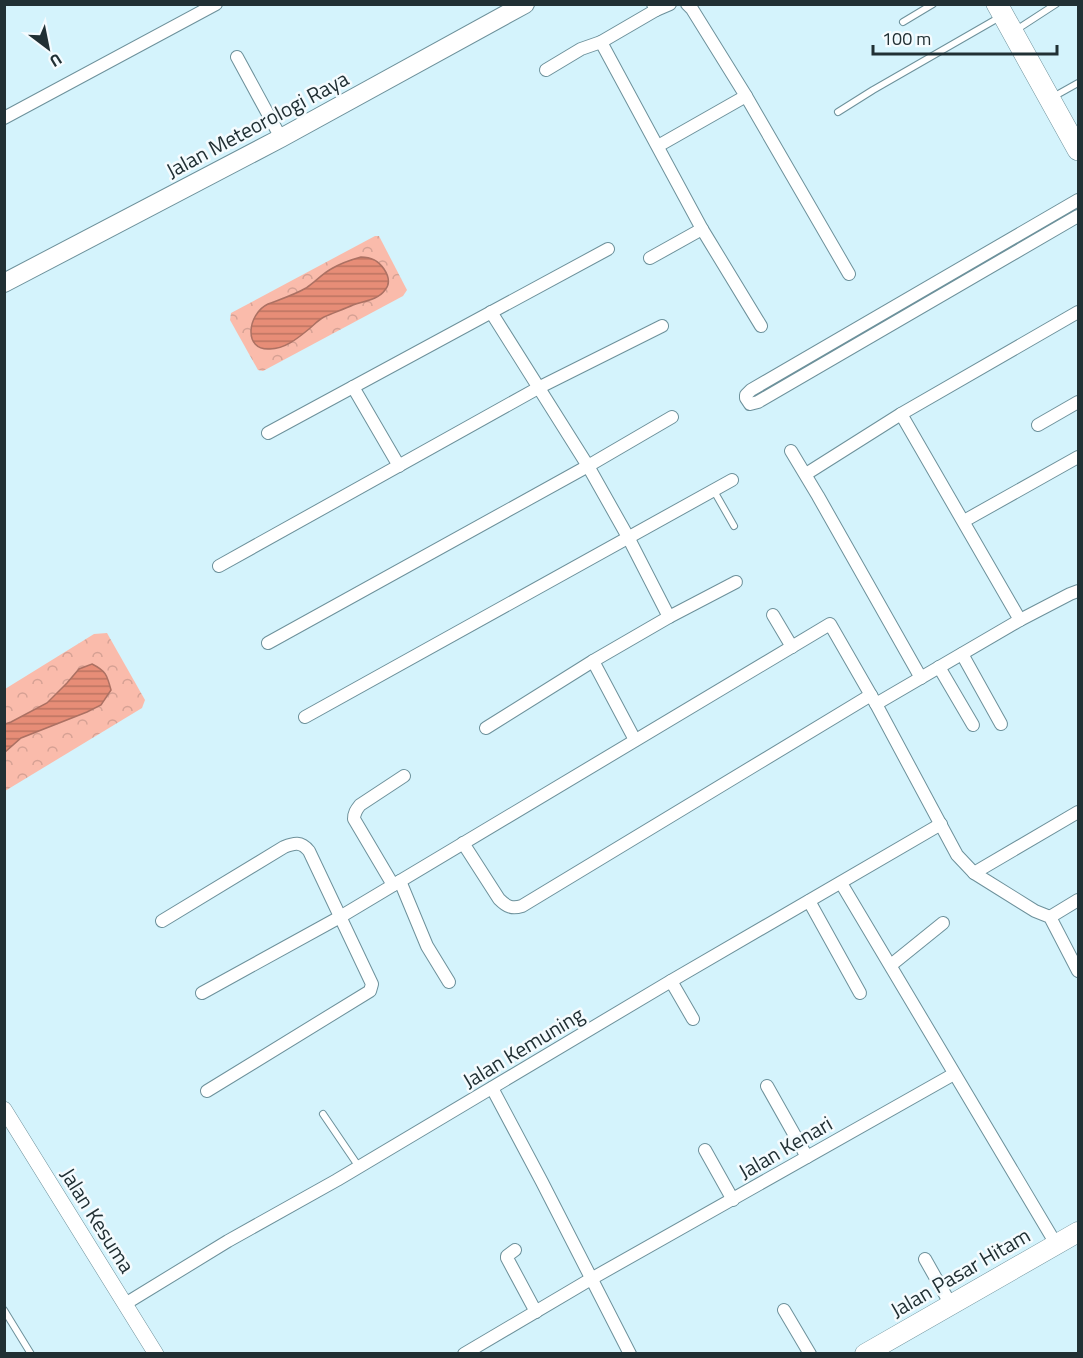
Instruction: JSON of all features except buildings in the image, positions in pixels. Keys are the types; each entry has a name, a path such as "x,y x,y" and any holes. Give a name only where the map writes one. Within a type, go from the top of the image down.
{"highway":[{"path":"1004,17 1078,150"}],"main road":[{"name":"Jalan Meteorologi Raya","path":"6,278 280,138 525,4"},
{"name":"Jalan Pasar Hitam","path":"865,1353 1078,1232"}],"street":[{"path":"4,118 216,4"},
{"path":"546,70 581,49 601,42 654,7 670,4"},
{"path":"687,4 693,9 746,96 849,274"},
{"path":"601,42 702,229 760,326"},
{"path":"237,57 280,138"},
{"path":"658,146 746,96"},
{"path":"1078,200 891,317 755,404 749,403 746,398 751,390 891,317 1078,216"},
{"path":"650,258 702,229"},
{"path":"268,433 608,249"},
{"path":"491,312 588,466 669,617"},
{"path":"806,474 902,414 1078,312"},
{"path":"219,566 540,387 662,326"},
{"path":"353,387 399,466"},
{"path":"1038,425 1078,402"},
{"path":"902,414 1020,620"},
{"path":"268,643 672,417"},
{"path":"791,450 921,678"},
{"path":"964,521 1078,457"},
{"path":"305,717 732,480"},
{"path":"486,728 593,661 736,582"},
{"path":"464,843 499,899 510,908 522,906 873,699 921,678 1020,620 1078,591"},
{"path":"773,615 792,647"},
{"path":"202,993 340,917 830,624 957,855 974,873 1035,911 1050,917 1078,971"},
{"path":"962,654 1001,724"},
{"path":"593,661 635,740"},
{"path":"939,668 972,725"},
{"path":"404,776 360,805 356,809 354,819 389,888 449,982"},
{"path":"974,873 1078,812"},
{"name":"Jalan Kemuning","path":"124,1304 941,824"},
{"path":"162,921 284,847 298,843 305,845 372,984 370,991 207,1091"},
{"path":"841,883 1056,1244"},
{"path":"1050,917 1078,900"},
{"path":"809,901 860,993"},
{"path":"891,965 943,922"},
{"path":"671,981 693,1019"},
{"name":"Jalan Kenari","path":"464,1353 954,1074"},
{"path":"767,1086 807,1157"},
{"path":"489,1090 543,1182 587,1282 630,1353"},
{"name":"Jalan Kesuma","path":"4,1109 156,1353"},
{"path":"705,1150 733,1200"},
{"path":"515,1250 507,1258 536,1312"},
{"path":"926,1259 951,1305"},
{"path":"784,1310 810,1353"}],"lane":[{"path":"903,22 933,4"},
{"path":"838,112 1004,17 1056,4"},
{"path":"1050,99 1078,83"},
{"path":"714,491 734,526"},
{"path":"323,1114 358,1167"},
{"path":"4,1310 31,1353"}],"green space":[{"path":"375,236 379,236 407,290 403,296 263,371 258,370 230,320 231,313"},
{"path":"107,633 145,700 142,708 5,791 5,689 94,634"}],"shaded area":[{"path":"361,257 379,263 388,276 387,287 382,293 375,298 324,317 286,345 270,349 261,348 255,344 251,331 252,323 261,309 306,288 335,267"},
{"path":"92,664 105,674 111,690 101,705 21,738 5,752 5,724 47,703 79,669"}]}
